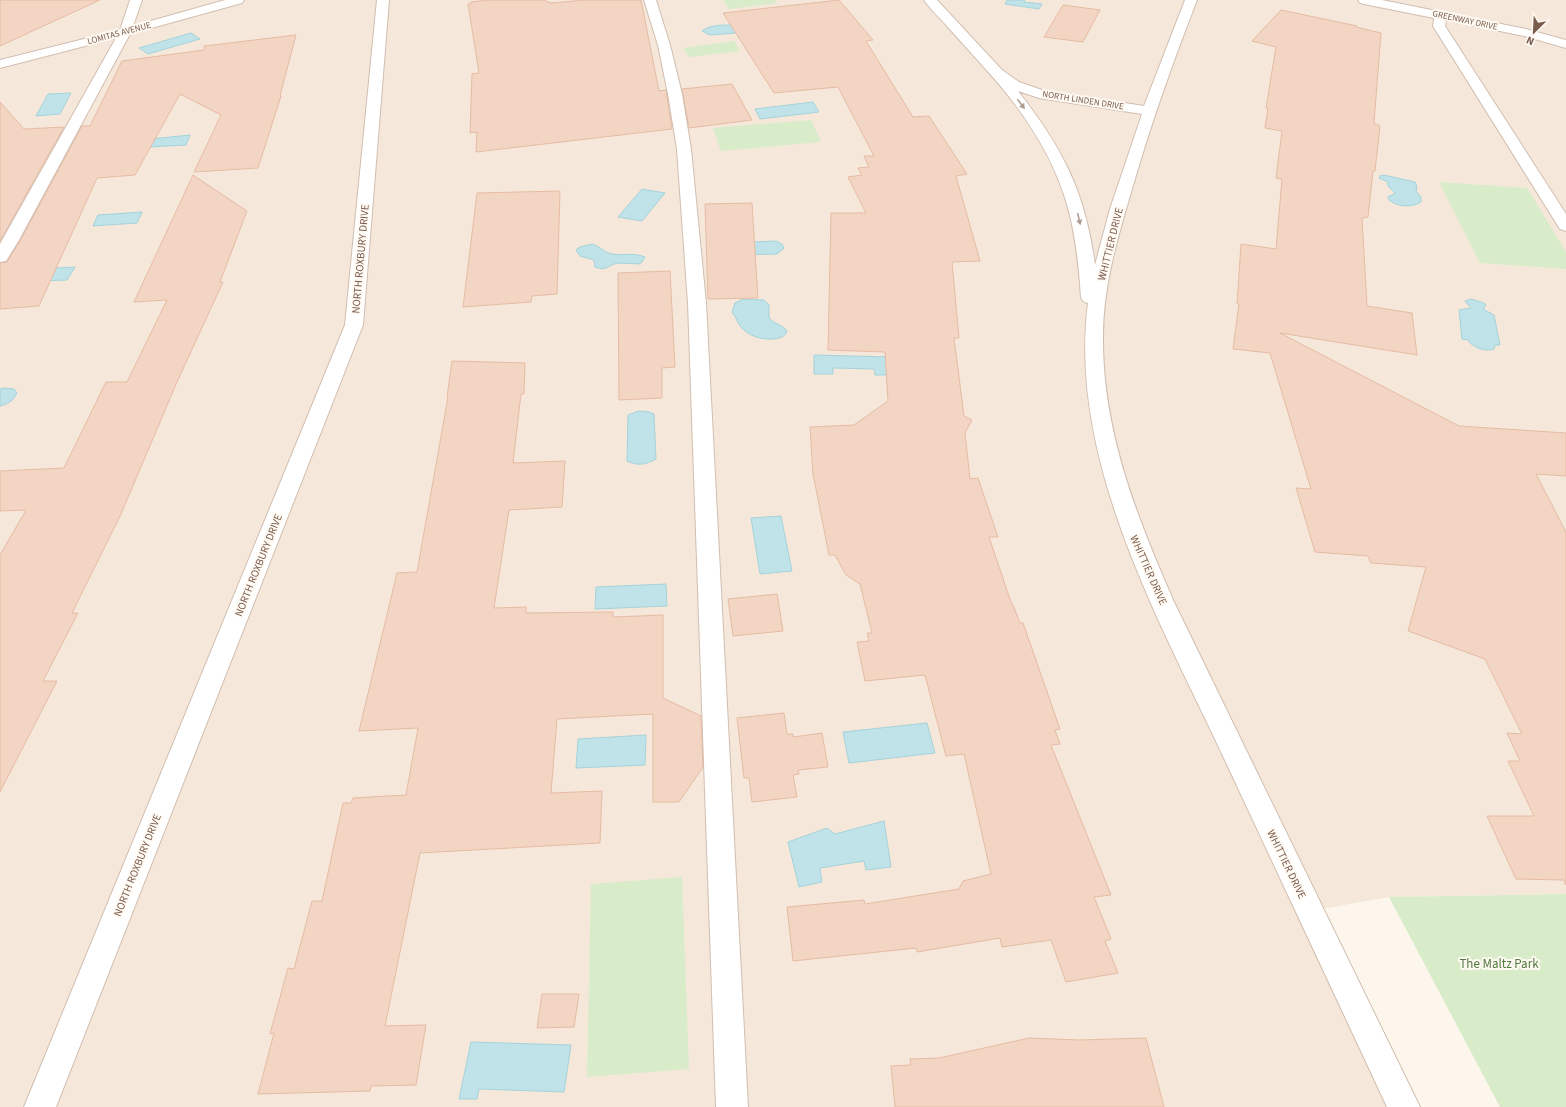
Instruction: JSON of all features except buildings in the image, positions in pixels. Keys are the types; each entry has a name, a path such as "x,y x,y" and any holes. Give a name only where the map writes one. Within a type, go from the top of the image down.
{"street":[{"path":"0,257 11,240 125,32 136,0"},
{"name":"LOMITAS AVENUE","path":"0,64 125,32 238,0"},
{"name":"NORTH ROXBURY DRIVE","path":"40,1107 354,326 383,0"},
{"path":"650,0 664,45 675,94 684,148 695,272 732,1107"},
{"name":"NORTH LINDEN DRIVE","path":"930,0 997,73 1035,123 1064,174 1076,205 1084,243 1094,336"},
{"name":"WHITTIER DRIVE","path":"1191,0 1149,111 1112,227 1100,283 1094,336 1097,390 1106,449 1130,526 1168,612 1404,1107"},
{"name":"GREENWAY DRIVE","path":"1364,0 1526,33 1566,44"},
{"path":"1440,15 1439,26 1566,226"},
{"name":"NORTH LINDEN DRIVE","path":"997,73 1014,85 1040,94 1149,111"}],"shaded area":[{"path":"0,0 1566,0 1566,894 1389,897 1310,911 1404,1107 0,1107"}],"green space":[{"path":"723,0 775,0 778,3 729,9"},
{"path":"734,41 740,51 689,57 683,48"},
{"path":"811,120 821,142 721,151 713,128"},
{"path":"1439,182 1527,188 1566,252 1566,269 1480,263"},
{"path":"682,877 689,1069 587,1077 591,884"},
{"name":"The Maltz Park","path":"1566,894 1566,1107 1500,1107 1389,897"}],"water":[{"path":"1007,0 1025,0 1024,2 1042,4 1039,9 1005,4"},
{"path":"731,25 736,33 710,35 702,31 712,26"},
{"path":"191,33 200,39 148,54 139,48"},
{"path":"71,93 60,114 36,116 48,94"},
{"path":"813,102 819,112 760,119 755,109"},
{"path":"190,135 186,145 150,147 151,139"},
{"path":"1384,175 1415,182 1417,187 1416,191 1421,197 1421,202 1405,206 1396,204 1389,200 1388,197 1395,193 1388,186 1388,182 1379,178 1380,176"},
{"path":"642,189 665,193 642,221 618,217"},
{"path":"142,212 137,223 93,226 98,215"},
{"path":"776,241 782,244 784,248 777,254 733,255 733,243"},
{"path":"592,244 612,254 645,257 639,264 619,263 603,269 595,267 594,260 580,256 576,250 580,247"},
{"path":"75,267 67,280 13,282 21,270"},
{"path":"743,299 764,300 769,305 769,318 787,331 785,335 776,339 764,339 755,337 743,329 732,312 735,303"},
{"path":"1471,299 1484,303 1486,305 1483,309 1494,315 1500,345 1495,345 1494,349 1480,349 1471,344 1469,340 1462,339 1459,310 1471,308 1465,301"},
{"path":"814,355 890,357 891,375 875,375 874,369 833,368 833,374 814,374"},
{"path":"0,389 14,389 17,393 10,402 0,406"},
{"path":"639,411 654,414 656,459 648,463 635,464 627,461 628,415"},
{"path":"781,516 792,571 760,574 751,518"},
{"path":"666,584 667,606 595,609 596,587"},
{"path":"927,723 935,753 849,763 843,732"},
{"path":"646,735 645,765 576,768 578,739"},
{"path":"884,821 891,867 866,870 864,861 820,868 822,882 799,887 788,842 827,828 835,834"},
{"path":"471,1042 571,1045 564,1092 479,1089 477,1099 459,1099"}]}
